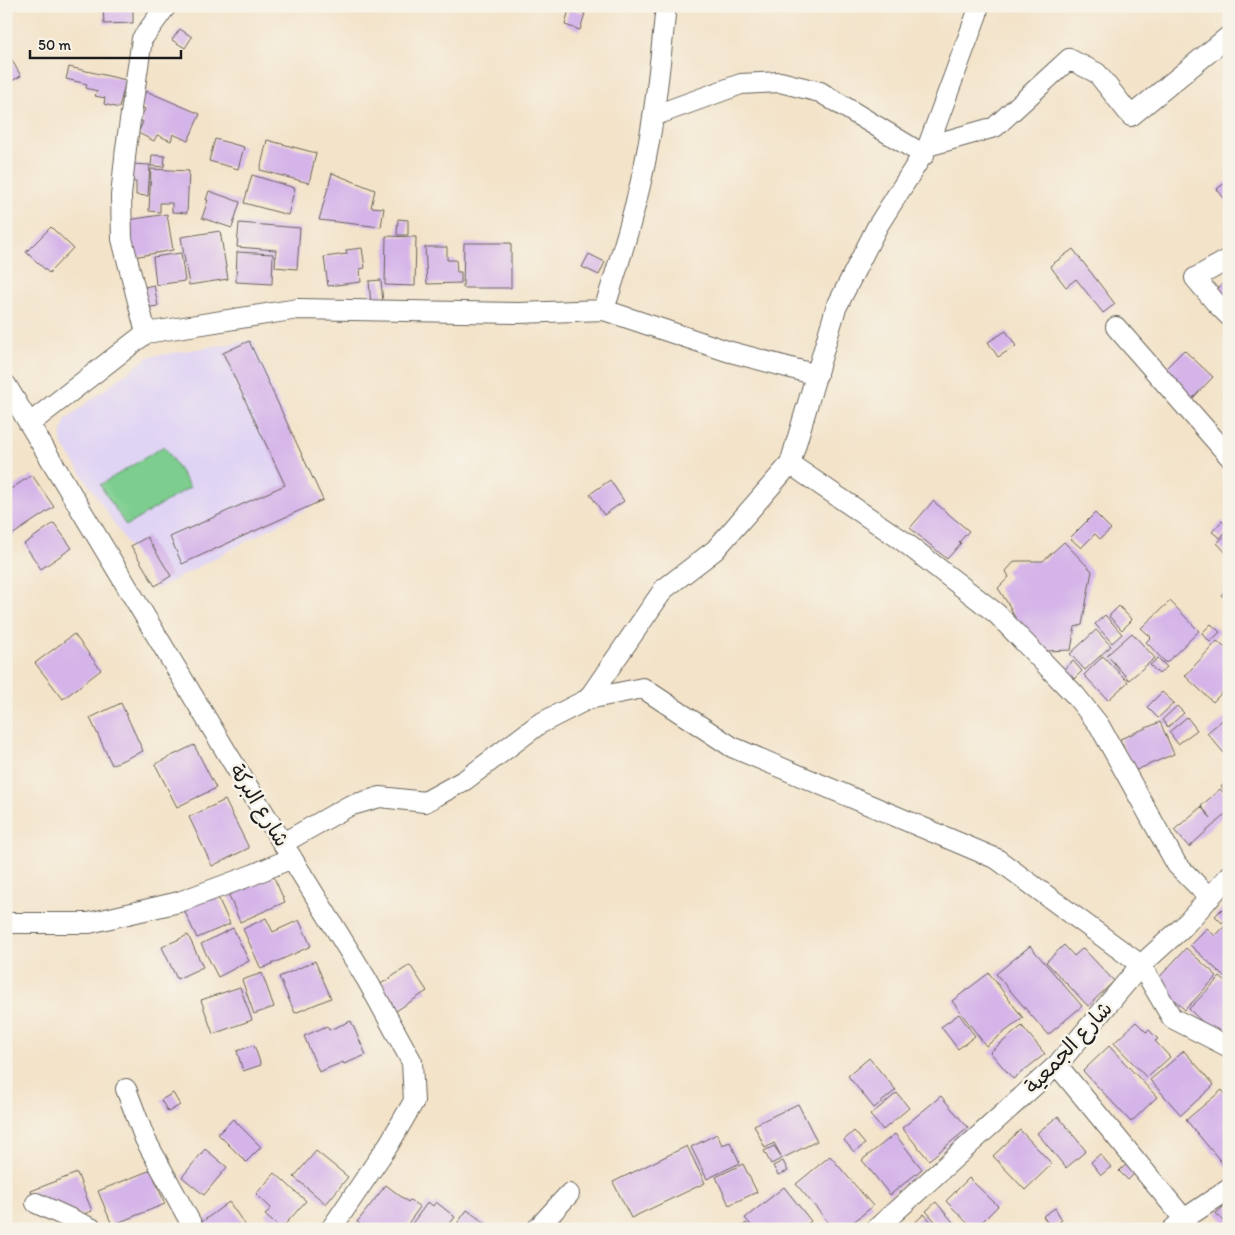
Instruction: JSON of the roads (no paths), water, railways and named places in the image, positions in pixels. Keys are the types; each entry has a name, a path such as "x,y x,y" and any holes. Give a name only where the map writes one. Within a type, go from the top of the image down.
{"street":[{"path":"146,333 122,239 121,196 142,39 166,6"},
{"path":"604,310 630,226 648,149 666,6"},
{"path":"588,699 664,589 715,550 790,464 836,308 877,227 926,150 977,14 978,6"},
{"path":"653,116 741,84 780,82 820,92 926,150 996,127 1069,59 1097,73 1131,116 1229,36"},
{"path":"1229,259 1195,278 1216,304 1229,316"},
{"path":"29,424 146,333 298,308 519,313 604,310 727,351 817,375"},
{"path":"1116,327 1229,456"},
{"name":"شارع البركة","path":"6,385 367,980 412,1062 414,1101 390,1144 331,1229"},
{"path":"790,464 903,541 997,614 1075,695 1099,725 1177,865 1210,898"},
{"path":"6,923 89,923 179,902 252,875 350,806 380,797 424,802 465,780 539,724 588,699 643,688 732,747 998,858 1141,964 1172,1018 1229,1047"},
{"name":"شارع الجمعية","path":"876,1229 1057,1065 1141,964 1184,926 1229,876"},
{"path":"1057,1065 1178,1224 1229,1189"},
{"path":"126,1089 145,1139 194,1229"},
{"path":"536,1229 570,1194"},
{"path":"36,1203 93,1229"}]}
